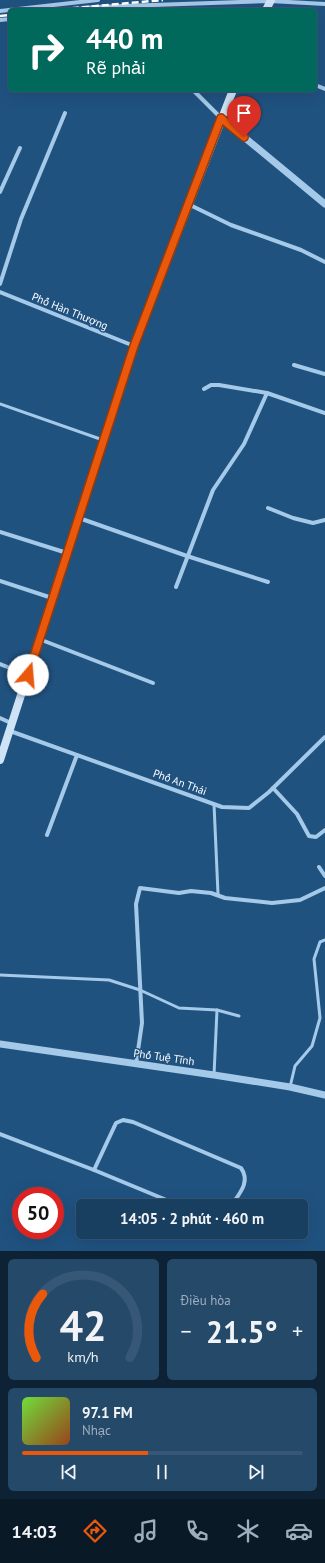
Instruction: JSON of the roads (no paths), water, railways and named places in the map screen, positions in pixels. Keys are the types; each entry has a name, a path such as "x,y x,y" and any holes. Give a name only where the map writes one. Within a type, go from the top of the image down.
{"main road":[{"path":"0,760 78,518 105,440 134,346 232,92"}],"street":[{"path":"27,8 98,0"},
{"path":"86,8 271,0 325,4"},
{"path":"196,92 221,118 325,204"},
{"path":"0,284 21,219 65,113"},
{"path":"0,192 20,148"},
{"path":"188,204 231,225 301,250 325,262"},
{"name":"Phố Hàn Thượng","path":"0,292 134,346"},
{"path":"294,365 325,374"},
{"path":"204,389 211,385 219,385 267,393 325,413"},
{"path":"176,587 213,490 244,444 267,393"},
{"path":"268,508 293,518 313,523 325,520"},
{"path":"78,518 187,556 268,582"},
{"path":"0,532 67,553"},
{"path":"0,581 52,598"},
{"path":"39,639 153,683"},
{"path":"0,664 28,675"},
{"name":"Phố An Thái","path":"0,718 11,727 77,755 222,807 249,808 273,788 325,737"},
{"path":"47,835 77,755"},
{"path":"273,788 297,814 309,836 316,837 325,830"},
{"path":"319,867 325,876"},
{"path":"136,1064 142,1023 136,904 140,888 179,893 191,891 218,894 224,898 272,903 300,900 325,888"},
{"name":"Phố Tuệ Tĩnh","path":"0,1044 214,1075 290,1087 325,1095"},
{"path":"94,1170 116,1123 123,1120 133,1122 241,1168 246,1174 246,1181 235,1199"},
{"path":"0,1134 164,1199"}],"lane":[{"path":"0,404 105,440"},
{"path":"214,804 218,894"},
{"path":"290,1087 295,1066 312,1046 320,1018 314,959 320,942 325,940"},
{"path":"0,975 109,980 140,990 179,1008 217,1010 239,1016"},
{"path":"214,1075 217,1010"}],"railway":[{"path":"74,8 163,0"},
{"path":"0,16 8,15"}]}
